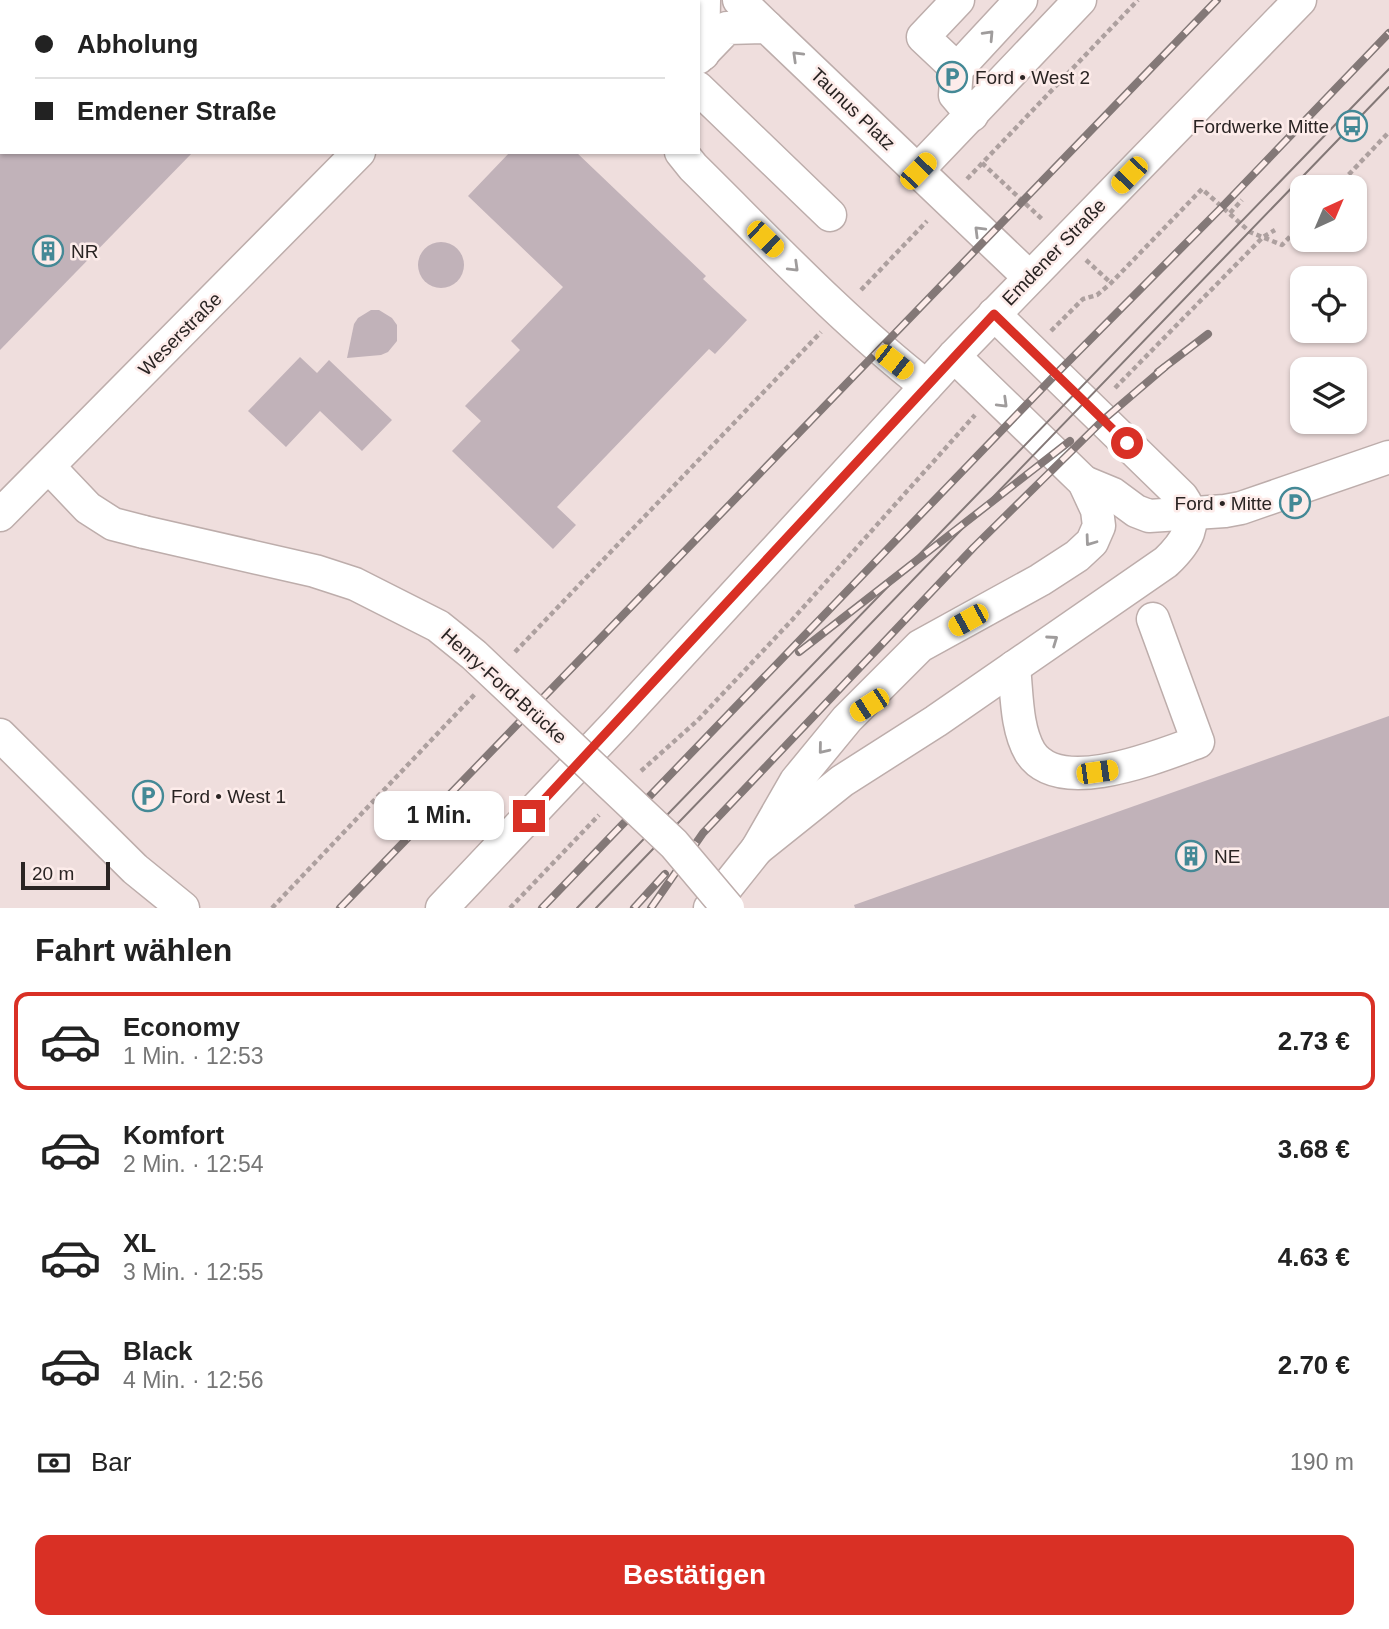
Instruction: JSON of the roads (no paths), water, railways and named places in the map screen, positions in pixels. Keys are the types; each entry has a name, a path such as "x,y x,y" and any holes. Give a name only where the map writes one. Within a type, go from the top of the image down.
{"street":[{"path":"700,56 704,0"},
{"name":"Taunus Platz","path":"739,0 1029,277"},
{"path":"957,69 923,37 958,0"},
{"path":"972,115 955,95 957,69 1021,0"},
{"path":"918,171 1080,0"},
{"name":"Emdener Straße","path":"442,908 617,723 954,356 1300,0"},
{"path":"700,56 727,28 767,27"},
{"path":"700,90 830,215"},
{"name":"Weserstraße","path":"0,515 357,154"},
{"path":"683,154 839,313 926,386"},
{"path":"757,849 842,781 1166,562 1179,549 1188,534 1190,513 1182,497 994,314"},
{"path":"710,908 757,849 796,781 847,719 920,646 1040,580 1077,556 1092,542 1099,526 1097,510 1084,482 954,356"},
{"path":"1084,482 1113,494 1136,511 1149,516 1190,513 1241,508 1389,457"},
{"name":"Henry-Ford-Brücke","path":"49,467 88,508 113,524 315,570 355,584 438,626 474,654 674,844 728,908"},
{"path":"1014,667 1020,727 1030,751 1040,764 1067,772 1097,772 1124,768 1148,760 1198,742 1153,619"},
{"path":"0,735 135,869 183,908"}],"tram line":[{"path":"577,908 1389,69"},
{"path":"596,908 1389,87"}],"railway":[{"path":"340,908 1217,0"},
{"path":"542,908 1389,33"},
{"path":"1158,372 1208,334"},
{"path":"651,908 703,833 974,547 1103,420 1165,367"},
{"path":"799,652 1070,441"},
{"path":"634,908 665,874"}],"place":[{"name":"Ford • West 2","path":"952,77"},
{"name":"Fordwerke Mitte","path":"1352,126"},
{"name":"NR","path":"48,251"},
{"name":"Ford • Mitte","path":"1295,503"},
{"name":"Ford • West 1","path":"148,796"},
{"name":"NE","path":"1191,856"}]}
